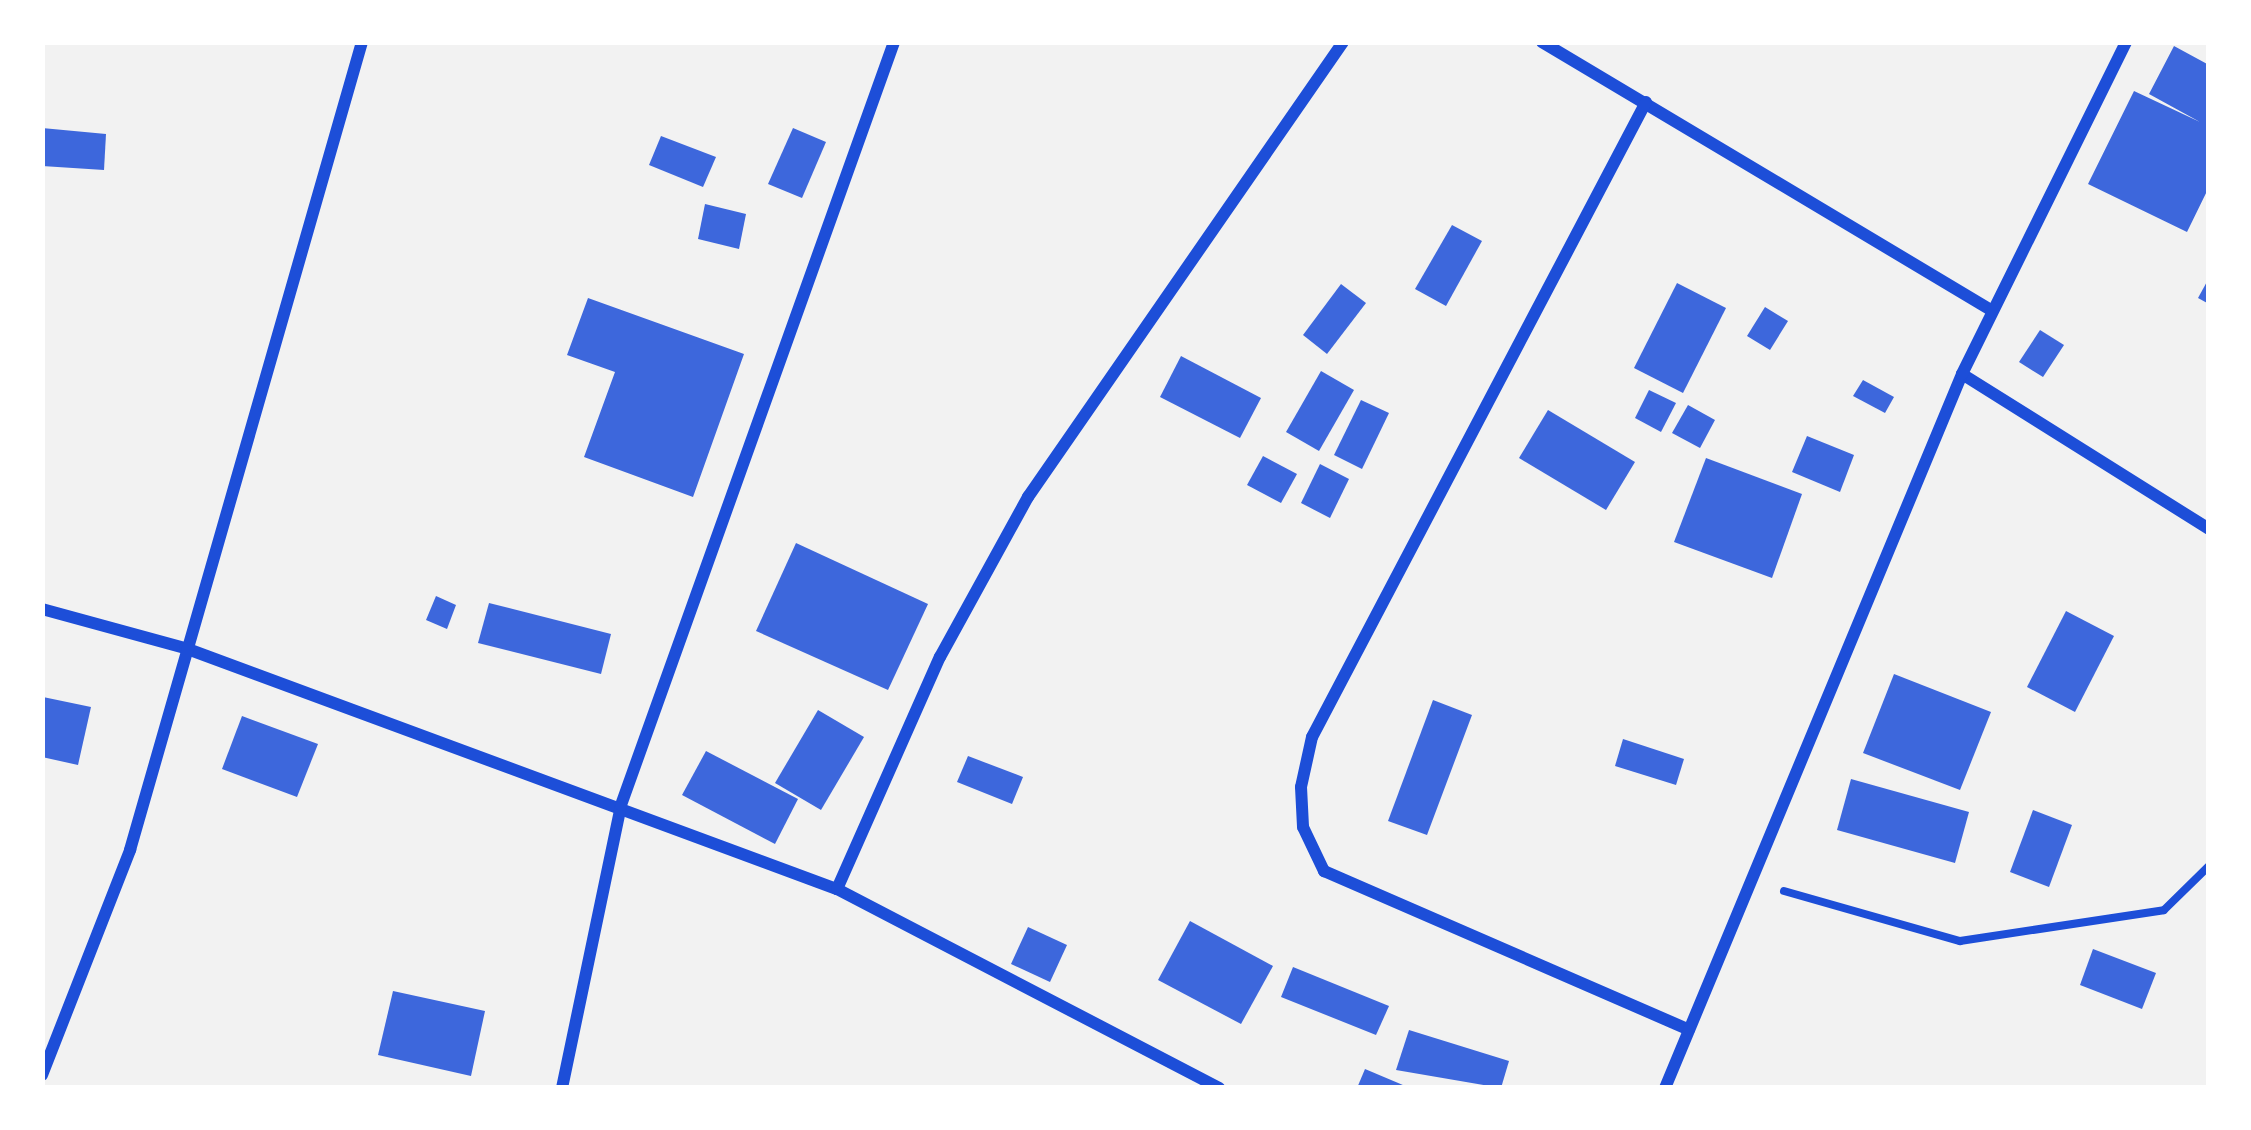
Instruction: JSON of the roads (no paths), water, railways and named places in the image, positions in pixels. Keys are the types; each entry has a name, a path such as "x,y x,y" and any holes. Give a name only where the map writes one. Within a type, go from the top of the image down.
{"street":[{"path":"42,1075 130,850 362,42"},
{"path":"837,890 940,657 1028,497 1342,42"},
{"path":"1542,42 1991,310"},
{"path":"1665,1088 1962,374 2126,42"},
{"path":"562,1088 621,805 889,44"},
{"path":"1646,102 1312,737 1300,787 1303,827 1324,871 1689,1030"},
{"path":"1962,374 2209,529"},
{"path":"42,609 185,649 621,805 837,890 1219,1088"}]}
